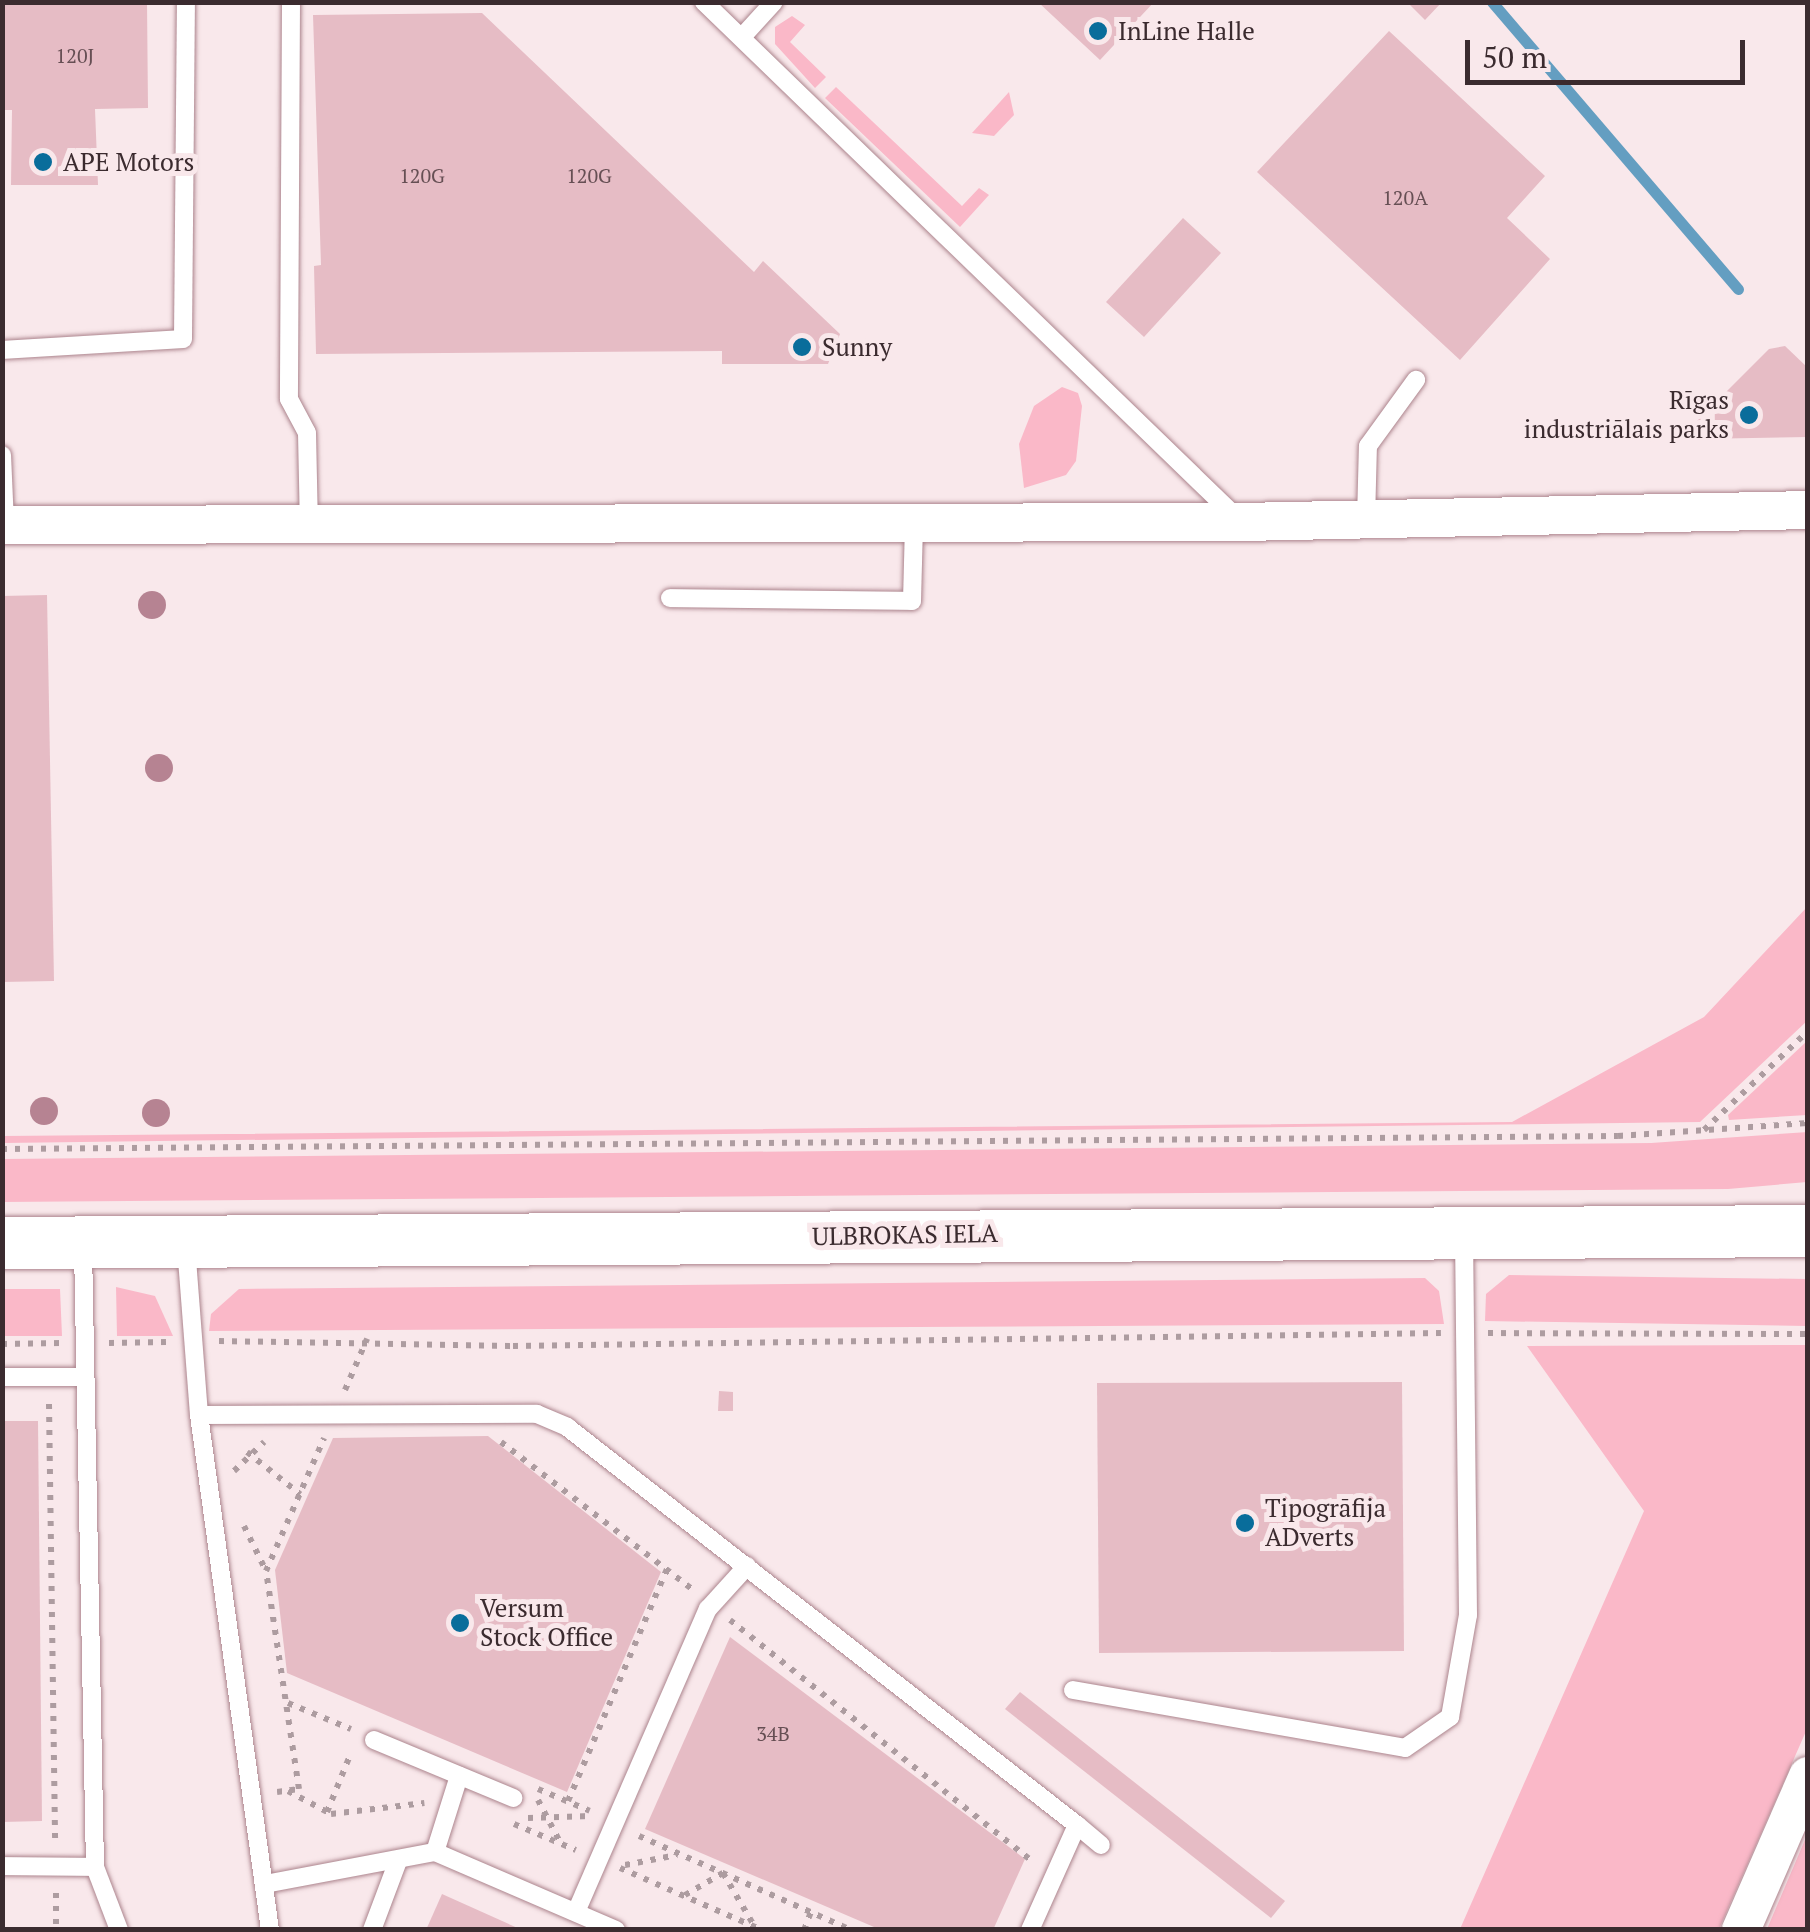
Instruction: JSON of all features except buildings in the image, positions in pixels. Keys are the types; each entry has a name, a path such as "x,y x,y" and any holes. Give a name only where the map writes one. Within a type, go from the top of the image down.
{"main road":[{"name":"ULBROKAS IELA","path":"2,1243 1464,1230 1808,1231"}],"street":[{"path":"4,525 1242,522 1808,510"},
{"path":"1741,1930 1808,1776"}],"lane":[{"path":"2,350 183,340 186,2"},
{"path":"290,2 289,399 308,433 308,525"},
{"path":"704,2 1242,522"},
{"path":"742,37 774,2"},
{"path":"1366,520 1368,446 1416,380"},
{"path":"2,454 4,525"},
{"path":"670,598 912,601 914,523"},
{"path":"1073,1690 1405,1748 1450,1717 1468,1616 1464,1230"},
{"path":"186,1241 199,1416 270,1930"},
{"path":"83,1243 95,1867 119,1930"},
{"path":"2,1378 85,1377"},
{"path":"199,1416 536,1414 567,1427 1101,1845"},
{"path":"576,1912 711,1605 747,1566"},
{"path":"366,1736 513,1798"},
{"path":"434,1852 459,1776"},
{"path":"1030,1930 1077,1825"},
{"path":"264,1884 434,1852 616,1930"},
{"path":"372,1930 398,1861"},
{"path":"2,1866 95,1867"}],"path":[{"path":"1702,1132 1808,1031"},
{"path":"2,1149 1702,1132 1808,1122"},
{"path":"2,1344 368,1339 513,1346 1465,1333 1808,1334"},
{"path":"334,1415 368,1339"},
{"path":"48,1377 56,1930"},
{"path":"487,1431 1032,1856 1024,1874"},
{"path":"266,1571 326,1433"},
{"path":"313,1434 344,1433"},
{"path":"231,1481 247,1452 275,1438"},
{"path":"247,1452 300,1494"},
{"path":"242,1521 266,1571 299,1789 252,1795"},
{"path":"568,1801 667,1569"},
{"path":"287,1703 366,1736 328,1812"},
{"path":"532,1787 851,1930"},
{"path":"287,1790 328,1812 425,1803 447,1814"},
{"path":"514,1824 593,1816"},
{"path":"500,1819 758,1928"},
{"path":"620,1868 680,1855"},
{"path":"684,1896 723,1873"},
{"path":"723,1873 758,1928"},
{"path":"804,1930 810,1912"}],"shaded area":[{"path":"792,16 805,25 790,42 826,77 815,88 775,44 775,27"},
{"path":"836,87 962,206 979,188 989,195 960,227 825,98"},
{"path":"1009,92 1014,115 994,136 972,133"},
{"path":"1062,387 1078,393 1082,406 1076,461 1066,475 1024,488 1019,444 1034,406"},
{"path":"1807,907 1807,1021 1700,1122 3,1143 3,1136 1512,1122 1704,1017"},
{"path":"1807,1041 1807,1115 1729,1120 1728,1115"},
{"path":"1808,1132 1807,1182 1728,1189 2,1202 3,1159 1651,1143"},
{"path":"1509,1275 1807,1279 1807,1326 1485,1321 1486,1294"},
{"path":"1425,1278 1439,1291 1444,1324 209,1331 211,1314 239,1289"},
{"path":"116,1287 155,1296 173,1336 117,1336"},
{"path":"3,1289 60,1289 62,1336 3,1336"},
{"path":"1807,1345 1807,1729 1719,1929 1460,1929 1644,1511 1527,1346"},
{"path":"1807,1835 1807,1929 1767,1929"}],"waterway":[{"path":"1492,2 1738,289"}],"place":[{"name":"InLine Halle","path":"1098,31"},
{"name":"APE Motors","path":"43,162"},
{"name":"Sunny","path":"802,347"},
{"name":"Rīgas industriālais parks","path":"1749,415"},
{"name":"Tipogrāfija ADverts","path":"1245,1523"},
{"name":"Versum Stock Office","path":"460,1623"}]}
